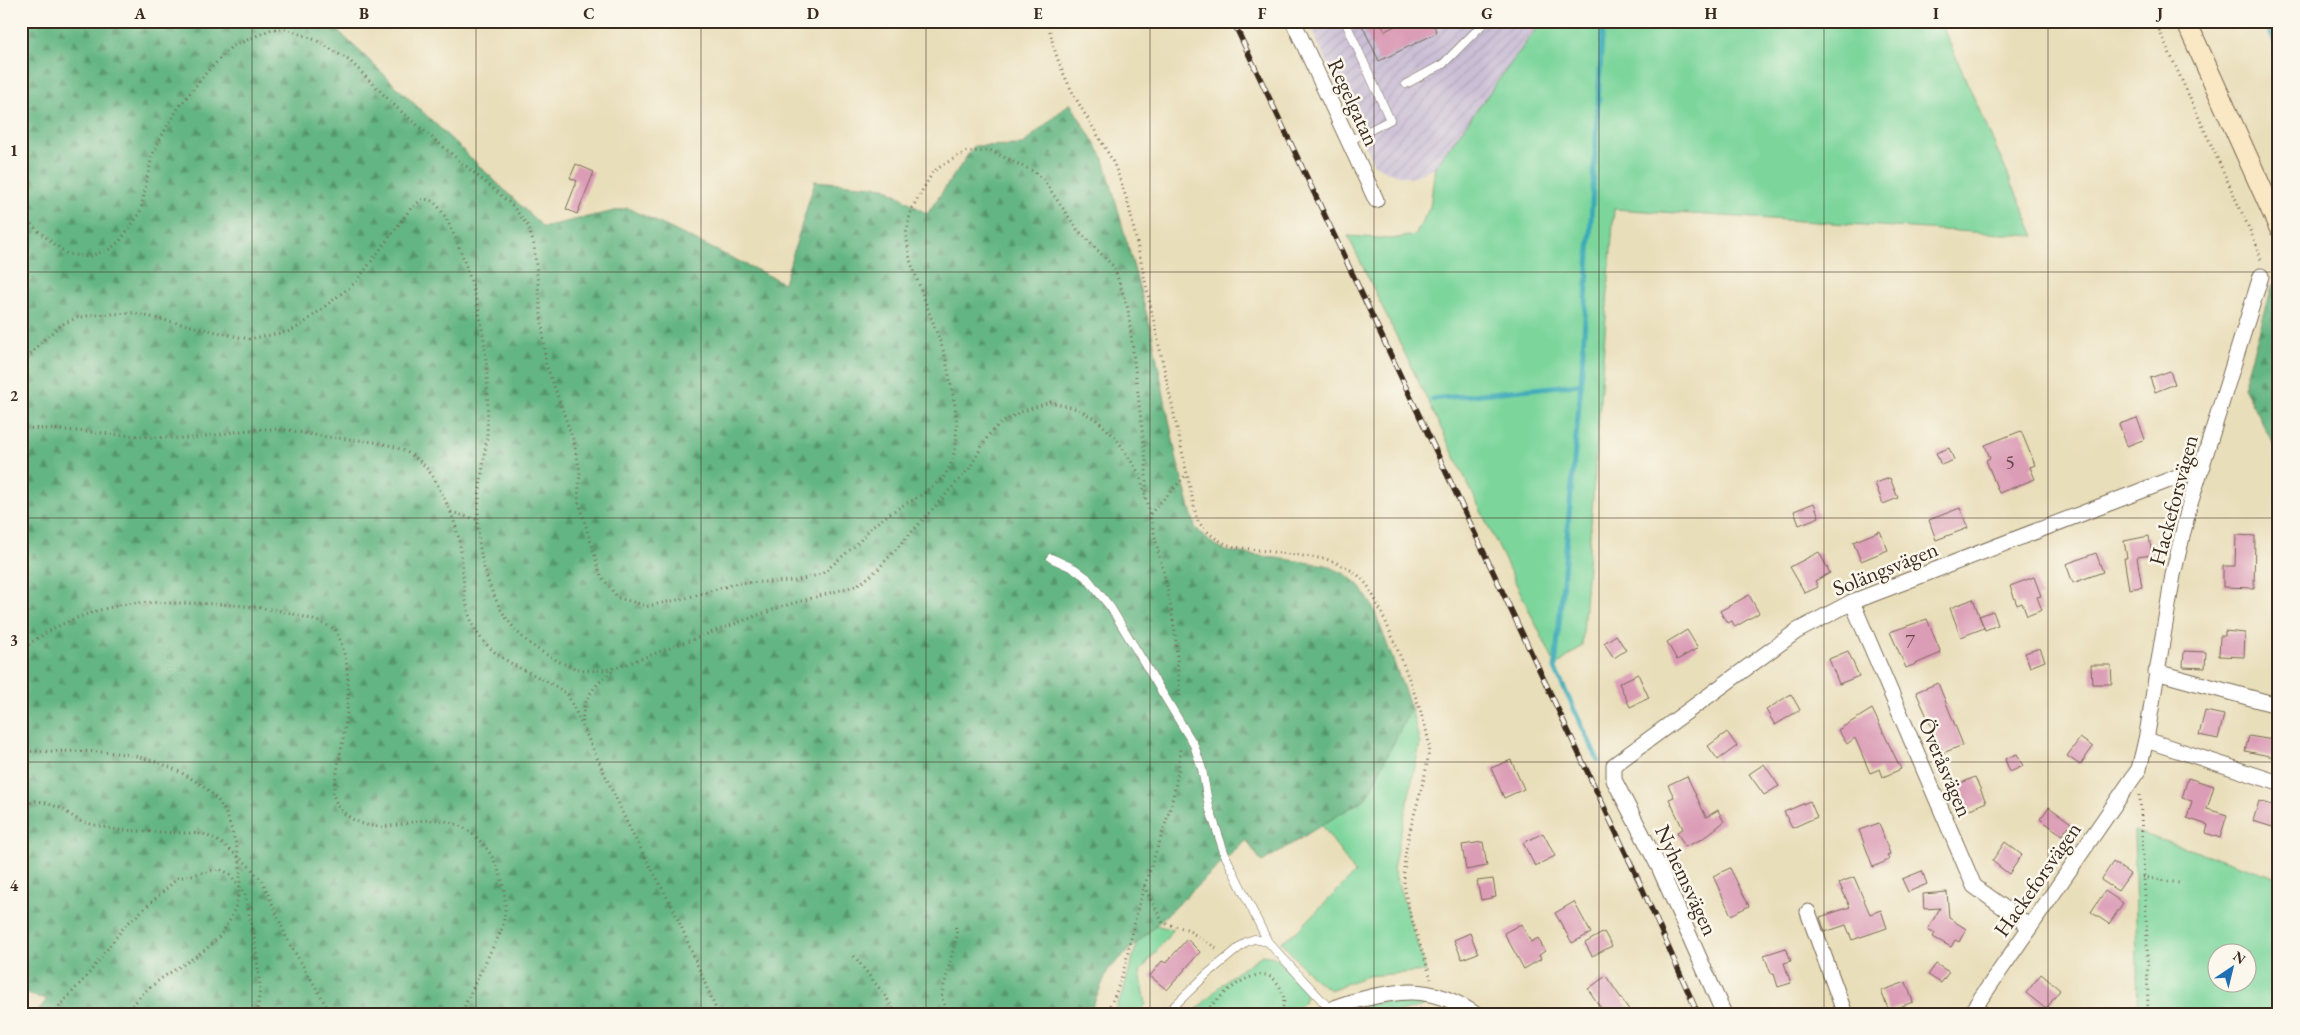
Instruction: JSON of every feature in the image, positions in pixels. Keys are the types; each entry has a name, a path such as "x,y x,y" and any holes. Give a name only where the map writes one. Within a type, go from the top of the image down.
{"street":[{"path":"2186,21 2279,227"},
{"name":"Regelgatan","path":"1298,23 1376,200"},
{"name":"Hackeforsvägen","path":"1970,1014 2029,926 2139,770 2146,740 2156,672 2180,540 2262,276"},
{"name":"Solängsvägen","path":"1614,765 1784,640 1820,618 1852,602 2203,466"},
{"name":"Överåsvägen","path":"1852,602 1974,886 2029,926"},
{"path":"2156,672 2273,704"},
{"path":"2146,740 2279,783"},
{"name":"Nyhemsvägen","path":"1614,765 1614,780 1659,867 1724,1014"},
{"path":"1808,912 1845,1014"},
{"path":"1327,1011 1386,993 1404,991 1436,994 1475,1014"}],"lane":[{"path":"1345,21 1390,120 1349,141"},
{"path":"1406,84 1443,64 1486,21"},
{"path":"1050,558 1075,569 1091,583 1110,608 1194,745 1202,769 1209,807 1225,855 1268,942 1327,1011"},
{"path":"1169,1011 1246,942 1254,940 1268,942"}],"path":[{"path":"1048,21 1055,54 1063,75 1074,98 1109,154 1120,176 1129,206 1197,520 1213,537 1235,547 1338,562 1358,576 1375,598 1423,716 1428,734 1426,762 1406,846 1404,880 1407,899 1436,994"},
{"path":"2155,21 2257,246 2261,256 2262,276"},
{"path":"21,213 38,231 67,254 88,257 100,254 120,241 140,212 152,156 178,108 206,73 231,47 272,29 287,29 316,40 350,61 397,108 511,204 528,226 534,245 546,364 574,442 580,472 578,500 601,576 618,598 648,606 738,584 795,580 822,574 833,568 871,527 898,508 920,496 947,473 957,438 952,390 945,355 910,260 906,234 911,210 933,172 966,152 990,151 1028,168 1044,181 1077,229 1114,267 1128,309 1146,463 1146,495"},
{"path":"21,366 41,342 61,325 76,318 92,315 133,313 210,332 248,339 288,332 300,326 356,282 412,207 423,199 430,200 441,211 454,234 476,296 481,324 486,361 487,436 478,520 484,568 496,602 507,620 534,647 562,663 594,672 616,668 780,607 855,586 865,580 969,469 988,436 997,426 1035,406 1050,402 1065,404 1078,409 1098,421 1116,438 1140,475 1167,587 1175,632 1180,724 1179,771 1176,786 1144,886 1127,954 1111,1004 1105,1014"},
{"path":"21,428 174,438 274,429 390,444 423,464 436,482 450,512 459,540 466,600 475,630 486,645 500,656 534,676 553,684 568,695 630,829 675,912 718,1014"},
{"path":"1150,514 1187,474"},
{"path":"450,512 478,520"},
{"path":"21,651 34,639 63,624 123,604 243,604 304,617 335,629 342,643 348,665 349,692 333,792 337,805 344,814 360,825 383,828 437,820 454,825 478,839 491,854 502,880 505,894 502,928 461,1014"},
{"path":"584,727 582,714 587,698 601,679 616,668"},
{"path":"21,752 101,751 134,754 157,761 200,784 215,796 222,806 230,826 239,857 241,877 240,888 231,916 216,940 198,955 153,984 125,1014"},
{"path":"2139,770 2147,938 2148,1014"},
{"path":"21,806 36,801 44,802 60,808 80,821 118,830 204,834 223,844 239,857 263,882 287,939 322,996 330,1014"},
{"path":"52,1014 87,976 124,927 178,878 219,869 230,874 245,896 255,942 260,986 257,1014"},
{"path":"2143,877 2179,882"},
{"path":"1144,886 1163,923 1186,929 1229,956"},
{"path":"949,1014 941,997 957,936 955,924"},
{"path":"854,956 886,997 896,1014"},
{"path":"1203,1014 1218,998 1248,977 1258,975 1273,978 1281,989 1284,1004 1281,1014"}],"shaded area":[{"path":"1308,21 1542,21 1435,167 1410,178 1374,165"}],"green space":[{"path":"21,21 328,21 543,227 628,208 784,283 815,181 885,187 927,214 974,146 1022,145 1070,103 1104,159 1151,330 1177,460 1195,527 1209,541 1226,551 1326,565 1345,574 1360,586 1373,607 1411,708 1366,798 1262,862 1246,840 1108,970 1089,1014 36,1014 47,999 21,993"},
{"path":"1542,21 1940,21 2035,236 1614,209 1582,646 1556,666 1348,236 1392,239 1415,235 1430,207 1435,167"},
{"path":"2273,284 2279,295 2279,454 2243,387"},
{"path":"1411,708 1420,744 1393,868 1426,971 1367,976 1330,990 1312,977 1281,942 1297,931 1355,873 1322,825 1366,798"},
{"path":"2134,831 2279,878 2279,1014 2138,1014"},
{"path":"1156,925 1173,930 1140,972 1146,1004 1139,1014 1113,1014 1123,992 1137,943"},
{"path":"1262,955 1275,957 1307,992 1304,1002 1291,1014 1192,1014 1227,979"},
{"path":"1402,998 1428,1000 1428,1005 1392,1014 1338,1014 1368,1004"}],"building":[{"path":"1360,21 1380,21 1385,31 1405,21 1432,21 1437,33 1379,61"},
{"path":"576,164 594,172 577,214 566,209 577,181 570,178"},
{"path":"2170,371 2175,384 2155,392 2150,378"},
{"path":"2137,418 2145,439 2127,446 2119,424"},
{"path":"2021,431 2035,465 2030,467 2035,479 1999,493 1986,460 1990,458 1985,445"},
{"path":"1949,448 1954,460 1941,465 1936,453"},
{"path":"1890,478 1898,498 1883,504 1875,483"},
{"path":"1814,503 1819,517 1799,525 1794,511"},
{"path":"1960,508 1968,528 1936,540 1929,520"},
{"path":"1880,531 1888,550 1861,561 1853,542"},
{"path":"2236,535 2255,536 2254,588 2223,587 2223,566 2235,566"},
{"path":"2149,536 2152,555 2137,557 2142,587 2129,589 2124,558 2127,558 2124,541"},
{"path":"1819,552 1830,573 1815,581 1818,587 1805,593 1790,567"},
{"path":"2096,553 2103,572 2073,583 2066,564"},
{"path":"2034,577 2041,596 2037,597 2042,610 2027,616 2022,603 2017,605 2010,586"},
{"path":"1749,595 1759,613 1735,627 1732,621 1727,623 1720,611"},
{"path":"1973,599 1984,628 1961,637 1950,608"},
{"path":"1993,611 1998,625 1985,630 1979,616"},
{"path":"1927,619 1941,653 1906,668 1890,632"},
{"path":"1687,630 1698,648 1677,660 1667,642"},
{"path":"2225,631 2245,633 2244,657 2219,656 2220,636 2225,636"},
{"path":"1616,635 1626,650 1614,658 1604,643"},
{"path":"2040,648 2045,661 2030,667 2025,653"},
{"path":"1848,651 1859,676 1839,684 1829,659"},
{"path":"2184,651 2206,652 2205,668 2183,667"},
{"path":"2091,665 2111,665 2112,684 2092,684"},
{"path":"1638,674 1649,698 1630,707 1619,683"},
{"path":"1938,683 1963,745 1943,753 1916,692"},
{"path":"1791,694 1800,710 1775,725 1766,710"},
{"path":"1872,709 1901,769 1883,777 1880,769 1870,773 1855,738 1847,744 1838,730"},
{"path":"2205,711 2224,715 2218,739 2199,735"},
{"path":"1727,732 1737,746 1718,760 1708,746"},
{"path":"2249,736 2279,741 2279,758 2245,751"},
{"path":"2080,738 2093,747 2080,765 2067,756"},
{"path":"2017,754 2023,766 2010,772 2005,759"},
{"path":"1511,760 1524,789 1504,798 1491,768"},
{"path":"1764,764 1779,786 1764,795 1749,774"},
{"path":"1687,776 1706,817 1718,810 1724,822 1702,839 1685,847 1677,832 1683,829 1669,799 1674,797 1668,785"},
{"path":"1975,777 1986,802 1968,810 1966,805 1958,809 1952,787"},
{"path":"2188,778 2214,786 2207,809 2227,815 2220,838 2206,833 2208,825 2187,818 2192,801 2182,798"},
{"path":"1810,801 1817,817 1792,828 1784,812"},
{"path":"2259,801 2279,807 2279,829 2253,821"},
{"path":"2049,807 2071,823 2062,835 2040,819"},
{"path":"1879,823 1890,854 1887,855 1889,860 1873,867 1859,830"},
{"path":"1543,833 1555,856 1535,866 1523,843"},
{"path":"1483,842 1487,866 1466,870 1462,845"},
{"path":"2005,842 2022,855 2009,874 1992,861"},
{"path":"2113,862 2130,874 2118,891 2101,880"},
{"path":"1730,868 1749,906 1731,915 1713,876"},
{"path":"1922,871 1927,884 1908,892 1902,879"},
{"path":"1854,877 1870,914 1881,910 1887,928 1852,940 1846,925 1825,932 1820,917 1850,907 1839,883"},
{"path":"1493,879 1496,897 1481,900 1477,881"},
{"path":"2105,891 2123,903 2109,924 2091,912"},
{"path":"1947,892 1949,918 1966,929 1959,942 1955,940 1951,947 1933,937 1935,933 1928,929 1940,908 1924,909 1923,894"},
{"path":"1574,902 1591,933 1572,943 1555,913"},
{"path":"1521,924 1531,942 1538,938 1545,951 1539,955 1541,959 1524,969 1504,933"},
{"path":"1604,932 1612,946 1592,956 1585,943"},
{"path":"1470,933 1478,953 1462,959 1454,940"},
{"path":"1187,939 1200,952 1167,990 1150,976 1162,961 1166,963"},
{"path":"1786,948 1791,961 1784,963 1791,983 1778,987 1774,974 1771,974 1764,955"},
{"path":"1936,964 1949,972 1941,983 1928,975"},
{"path":"2041,974 2060,990 2046,1009 2026,993"},
{"path":"1606,976 1632,1014 1605,1014 1588,989"},
{"path":"1906,982 1913,1002 1889,1011 1881,991"}],"waterway":[{"path":"1598,760 1555,669 1581,384 1603,21"},
{"path":"2265,21 2279,51"},
{"path":"1432,399 1581,384"}],"railway":[{"path":"1233,21 1639,881 1698,1014"}]}
